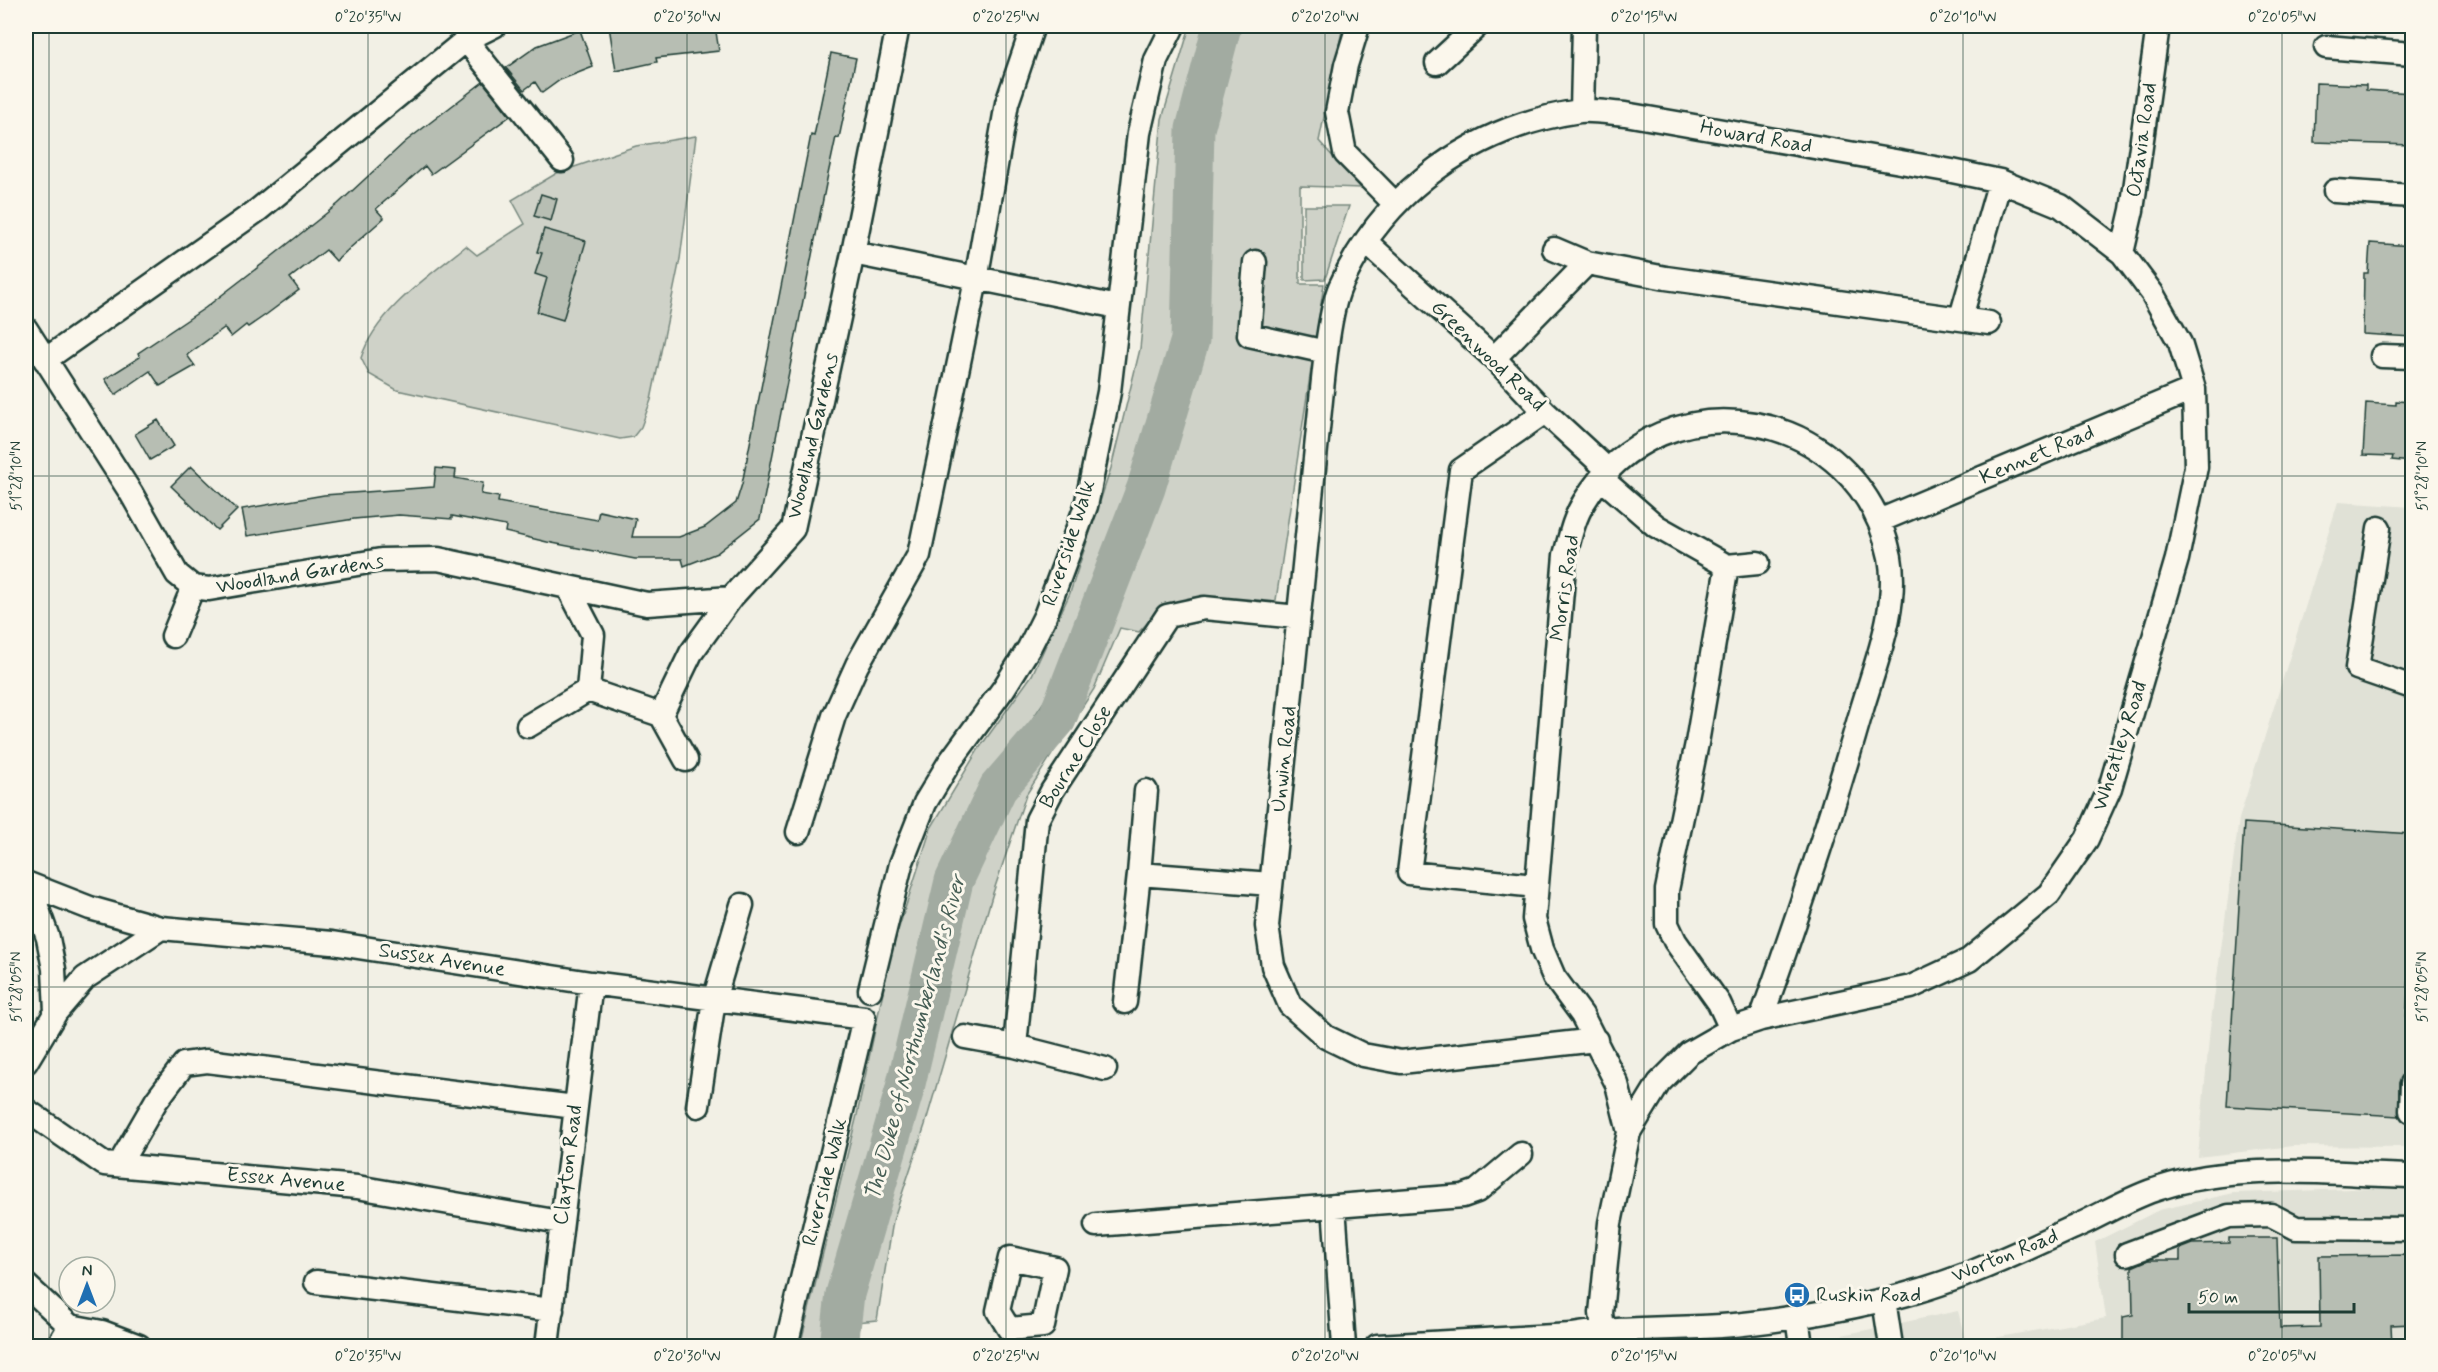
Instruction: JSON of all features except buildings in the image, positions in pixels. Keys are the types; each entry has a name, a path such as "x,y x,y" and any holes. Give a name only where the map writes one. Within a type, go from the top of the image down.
{"street":[{"path":"45,360 258,210 466,40 494,26"},
{"name":"Woodland Gardens","path":"661,715 691,653 731,598 793,529 853,253 898,26"},
{"path":"798,832 834,716 857,664 919,555 976,280 1007,103 1033,26"},
{"name":"Riverside Walk","path":"870,990 901,864 925,803 949,763 1004,688 1029,648 1045,616 1086,506 1109,392 1139,133 1156,60 1173,26"},
{"path":"1358,26 1346,65 1337,112 1345,153 1395,204"},
{"path":"1437,63 1477,26"},
{"path":"1582,111 1584,26"},
{"name":"Octavia Road","path":"2122,253 2132,210 2158,26"},
{"path":"466,40 562,160"},
{"path":"2326,47 2412,54"},
{"name":"Howard Road","path":"1395,204 1433,169 1491,135 1582,111 1626,114 2000,181 2061,206 2122,253"},
{"path":"1961,317 2000,181"},
{"path":"2335,191 2412,196"},
{"name":"Unwin Road","path":"1395,204 1366,242 1339,289 1326,352 1267,926 1273,966 1290,1005 1326,1037 1363,1055 1401,1062 1596,1040"},
{"name":"Greenwood Road","path":"1366,242 1494,358 1656,526 1727,566"},
{"path":"1554,249 1587,263 1666,278 1961,317 1989,323"},
{"path":"853,253 1118,308"},
{"name":"Wheatley Road","path":"1629,1132 1659,1083 1689,1053 1731,1029 1761,1019 1911,987 1969,960 2049,894 2087,839 2110,789 2177,559 2196,467 2194,389 2180,343 2152,293 2122,253"},
{"path":"1255,262 1250,335 1326,352"},
{"path":"1494,358 1587,263"},
{"name":"Woodland Gardens","path":"26,329 131,493 177,574 193,587 208,589 381,560 438,559 647,604 731,598"},
{"path":"2382,356 2412,357"},
{"name":"Kennet Road","path":"1879,521 2194,389"},
{"path":"1535,886 1409,873 1461,470 1545,412"},
{"name":"Morris Road","path":"1596,1040 1582,1015 1554,977 1542,949 1534,919 1535,886 1565,555 1574,523 1584,501 1606,475 1636,448 1662,433 1697,422 1737,419 1775,428 1809,442 1845,471 1863,493 1879,521 1890,556 1893,586 1880,648 1805,898 1761,1019"},
{"path":"2379,528 2357,668 2412,687"},
{"path":"1731,1029 1719,1002 1675,941 1667,924 1667,890 1697,742 1727,566 1758,563"},
{"path":"173,636 193,587"},
{"path":"567,587 593,635 588,690"},
{"name":"Bourne Close","path":"1015,1046 1037,820 1052,791 1167,616 1204,608 1298,617"},
{"path":"528,726 588,690 661,715 686,760"},
{"path":"1125,1002 1146,791"},
{"path":"1139,874 1271,884"},
{"path":"28,885 48,938 54,969 56,1012"},
{"name":"Sussex Avenue","path":"28,885 161,928 332,943 591,983 864,1018"},
{"path":"698,1106 714,1000 742,905"},
{"path":"26,1062 56,1012 85,978 161,928"},
{"name":"Clayton Road","path":"547,1347 560,1222 591,983"},
{"name":"Riverside Walk","path":"786,1347 864,1018"},
{"path":"965,1037 1015,1046 1105,1069"},
{"path":"1596,1040 1617,1084 1629,1132 1610,1223 1601,1313 1603,1330"},
{"path":"119,1165 156,1101 184,1064 207,1061 575,1107"},
{"path":"2410,1111 2412,1084"},
{"name":"Essex Avenue","path":"26,1110 104,1164 357,1187 560,1222"},
{"path":"1096,1225 1463,1196 1477,1191 1521,1154"},
{"name":"Worton Road","path":"1377,1347 1561,1335 1603,1330 1681,1337 1884,1300 2010,1257 2158,1188 2190,1180 2247,1173 2412,1176"},
{"path":"1334,1206 1344,1347"},
{"path":"2127,1254 2229,1216 2271,1215 2296,1228 2412,1228"},
{"path":"316,1282 552,1310"},
{"path":"26,1285 70,1326 102,1332 138,1347"},
{"path":"1884,1300 1891,1347"},
{"path":"1797,1317 1801,1347"},
{"path":"58,1347 70,1326"}],"shaded area":[{"path":"1190,26 1213,26 1185,132 1184,302 1170,367 1102,576 1060,677 997,773 945,869 906,1044 842,1275 828,1346 800,1346 857,1115 892,949 931,828 978,750 1032,675 1070,593 1111,468 1140,349 1162,119"},
{"path":"1232,26 1343,26 1319,141 1361,188 1300,186 1300,284 1324,284 1276,600 1272,607 1160,609 1139,632 1120,628 1094,689 1026,795 992,896 925,1125 893,1221 877,1320 856,1322 860,1283 969,880 1000,803 1036,753 1068,718 1107,624 1189,389 1200,340 1204,141"},
{"path":"696,136 680,259 651,400 641,427 633,437 620,439 397,390 369,374 361,358 368,341 391,310 405,296 466,246 477,255 525,224 512,200 557,173 636,146"},
{"path":"1304,206 1349,206 1325,279 1304,280"},
{"path":"2338,502 2412,507 2412,1147 2293,1146 2198,1157 2210,1028 2239,819"},
{"path":"2380,1188 2412,1190 2412,1346 1789,1346 1958,1311 1966,1343 2106,1318 2095,1242 2159,1210 2234,1193"}],"waterway":[{"name":"The Duke of Northumberland's River","path":"839,1346 845,1294 904,1092 954,881 998,788 1057,719 1146,488 1190,340 1195,129 1222,26"}],"place":[{"name":"Ruskin Road","path":"1797,1295"}]}
